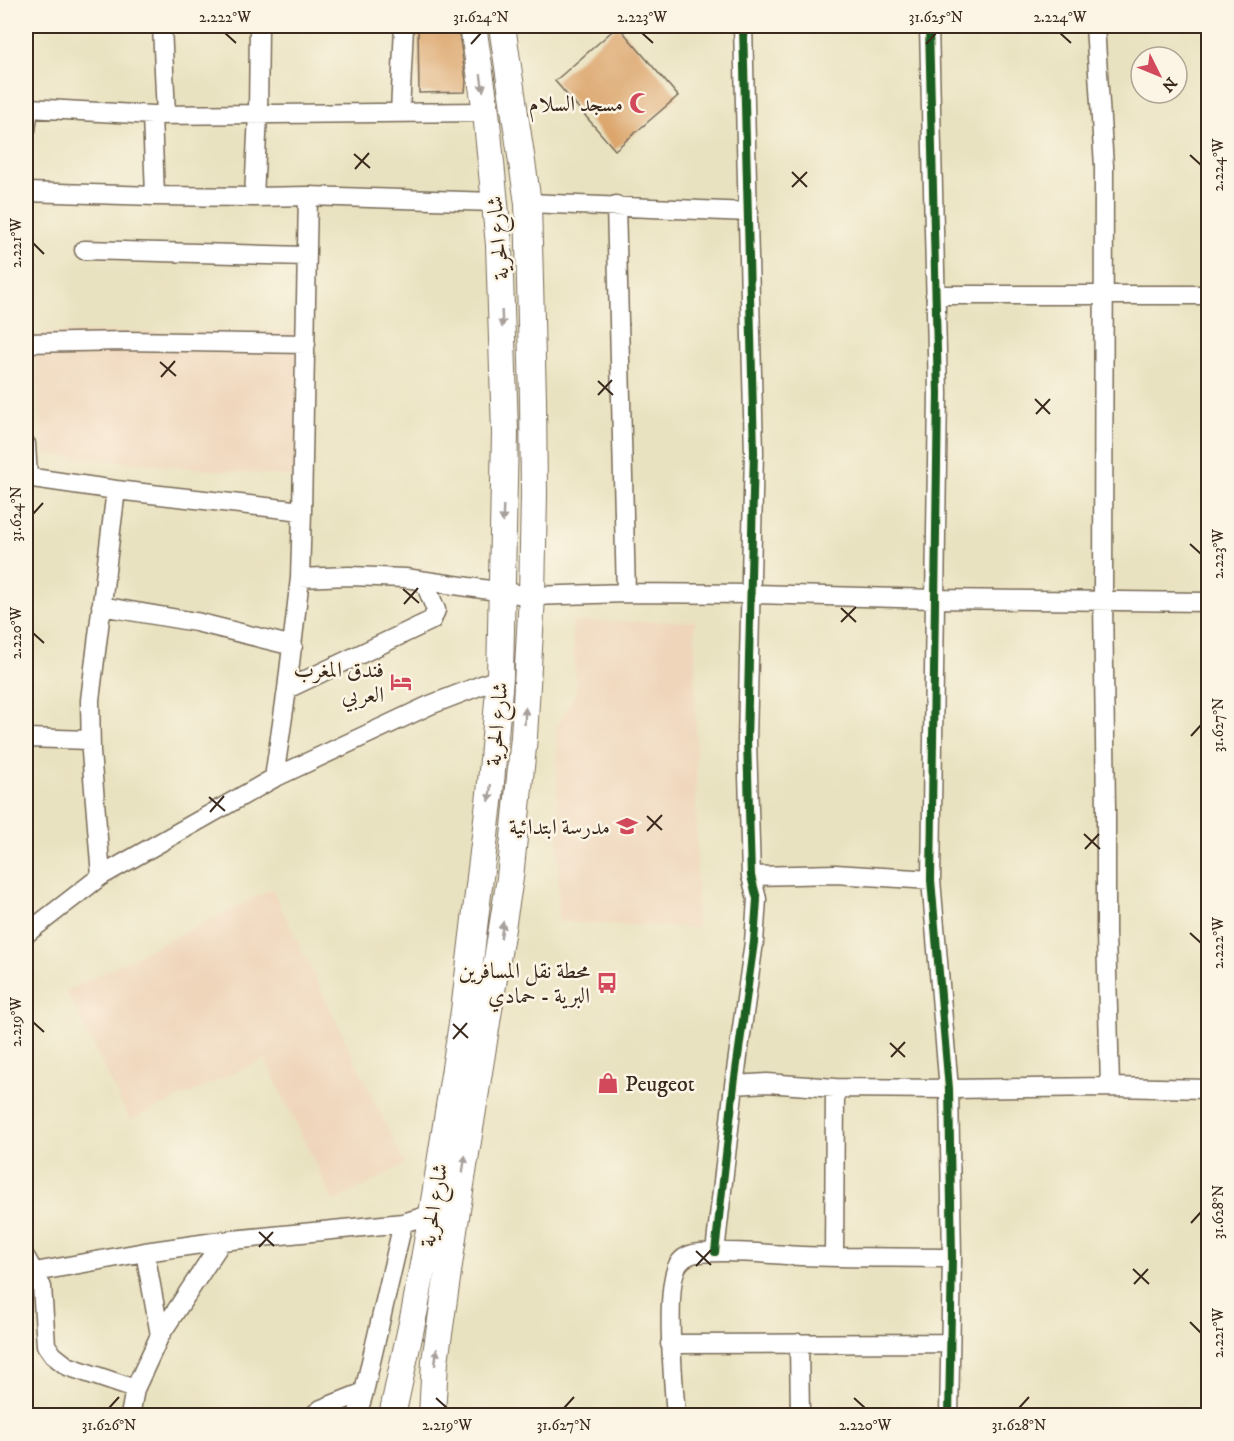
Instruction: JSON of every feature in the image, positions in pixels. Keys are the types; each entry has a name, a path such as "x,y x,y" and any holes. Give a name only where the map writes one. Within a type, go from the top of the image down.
{"main road":[{"name":"شارع الحرية","path":"392,1416 432,1214 464,1011 501,678 506,433 500,245 486,112 473,26"},
{"name":"شارع الحرية","path":"432,1416 435,1361 510,878 524,737 532,596 534,459 528,203 502,26"}],"street":[{"path":"155,196 162,26"},
{"path":"254,197 259,26"},
{"path":"400,112 404,26"},
{"path":"715,1252 734,1085 754,942 757,899 751,876 747,741 754,452 743,26"},
{"path":"929,26 938,449 931,880 949,1089 952,1258 949,1416"},
{"path":"1095,26 1104,166 1103,602 1110,1087"},
{"path":"26,130 27,108 159,115 486,112"},
{"path":"26,192 155,196 308,196 494,202"},
{"path":"274,778 300,578 308,196"},
{"path":"528,203 749,212"},
{"path":"616,205 626,593"},
{"path":"84,250 307,256"},
{"path":"935,295 1209,295"},
{"path":"26,343 125,341 306,344"},
{"path":"26,444 27,477 116,490 302,511"},
{"path":"102,876 90,740 90,700 116,490"},
{"path":"300,578 349,576 424,581 532,596 626,593 752,594 1103,602 1209,602"},
{"path":"287,689 432,620 436,610 424,581"},
{"path":"101,606 196,622 292,646"},
{"path":"26,934 102,876 274,778 430,705 501,678"},
{"path":"26,738 90,740"},
{"path":"751,876 835,874 931,880"},
{"path":"734,1085 767,1083 835,1088 1209,1089"},
{"path":"834,1257 835,1088"},
{"path":"135,1389 67,1366 53,1355 46,1345 42,1287 30,1265 222,1241 403,1223 432,1214"},
{"path":"357,1416 403,1223"},
{"path":"130,1416 135,1389 160,1335 222,1241"},
{"path":"145,1252 160,1335"},
{"path":"676,1416 670,1344 675,1270 680,1262 690,1254 715,1252 834,1257 952,1258"},
{"path":"800,1343 800,1416"},
{"path":"670,1344 949,1343"},
{"path":"312,1416 321,1409 364,1392"}],"shaded area":[{"path":"306,331 303,478 46,455 41,444 35,337 46,333"},
{"name":"مدرسة ابتدائية","path":"695,621 697,928 559,922 556,729 576,691 572,622"},
{"path":"272,889 405,1164 334,1202 265,1059 130,1120 66,991"}],"building":[{"path":"418,26 458,26 466,81 465,92 419,93"},
{"path":"618,26 678,96 615,150 555,81"}],"cycle path":[{"path":"715,1252 734,1085 754,942 757,899 751,876 747,741 754,452 743,26"},
{"path":"929,26 938,393 931,880 949,1089 952,1258 949,1416"}],"place":[{"name":"مسجد السلام","path":"640,103"},
{"name":"فندق المغرب العربي","path":"401,682"},
{"name":"مدرسة ابتدائية","path":"627,826"},
{"name":"محطة نقل المسافرين البرية - حمادي","path":"607,983"},
{"name":"Peugeot","path":"608,1083"}]}
